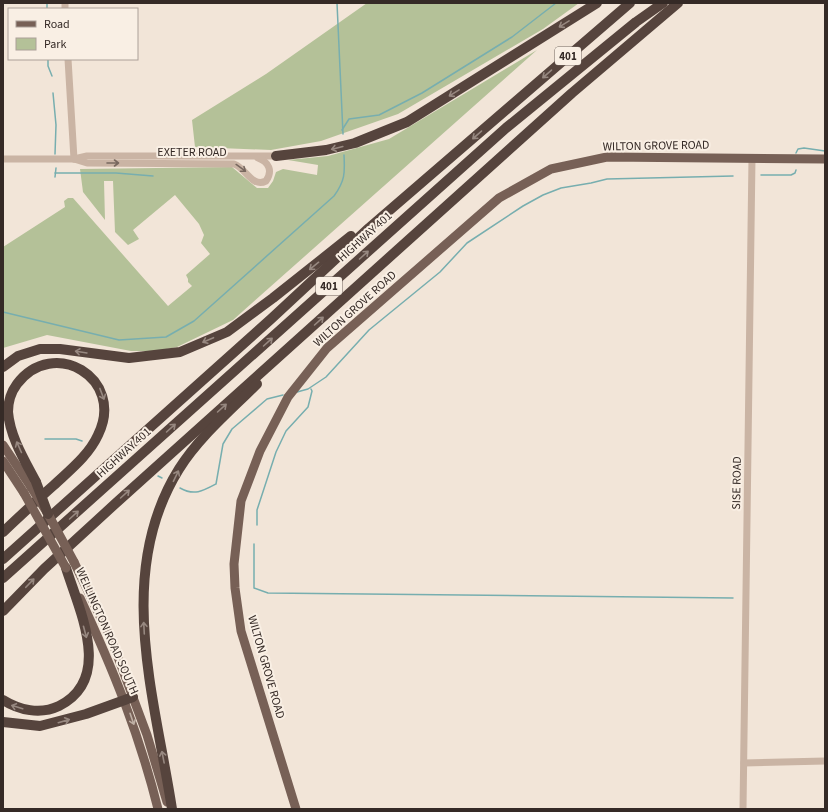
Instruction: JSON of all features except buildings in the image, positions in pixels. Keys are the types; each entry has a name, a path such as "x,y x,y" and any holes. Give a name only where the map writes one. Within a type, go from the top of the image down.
{"highway":[{"path":"276,156 326,150 355,143 407,122 597,3"},
{"name":"HIGHWAY 401","path":"3,559 271,320 369,228 630,3"},
{"name":"HIGHWAY 401","path":"3,578 506,128 636,22 663,3"},
{"path":"3,611 44,569 116,503 572,93 678,3"},
{"path":"3,367 18,356 40,349 60,349 129,358 180,352 227,332 274,298 353,235 369,228"},
{"path":"171,809 150,688 144,637 143,605 148,553 158,513 179,469 204,437 280,362 293,344"},
{"path":"3,532 74,467 86,454 98,436 105,417 104,397 98,384 85,372 75,367 52,363 38,367 22,377 14,388 10,399 8,412 31,488 48,514"},
{"path":"3,700 15,708 39,712 56,708 70,701 81,688 88,673 90,654 66,568"},
{"path":"3,722 40,726 79,716 129,698"}],"main road":[{"name":"WILTON GROVE ROAD","path":"296,809 241,631 235,588 234,564 241,501 260,451 288,397 327,348 493,203 551,169 607,157 825,159"},
{"path":"3,445 31,488"},
{"path":"3,461 31,488"},
{"name":"WELLINGTON ROAD SOUTH","path":"31,488 66,568 110,662 129,698"},
{"name":"WELLINGTON ROAD SOUTH","path":"48,514 74,562 112,641 129,698 138,738 158,809"},
{"path":"129,698 171,809"}],"street":[{"path":"68,60 74,159"},
{"name":"EXETER ROAD","path":"3,159 74,159 87,156 276,156"},
{"name":"EXETER ROAD","path":"74,159 87,163 234,164 245,170 256,182 261,184 266,181 270,171 268,165 263,160 253,156"},
{"name":"SISE ROAD","path":"743,809 752,158"},
{"path":"744,763 825,761"}],"green space":[{"path":"367,3 579,3 543,29 398,114 321,141 271,150 195,147 192,120 266,74"},
{"path":"537,50 233,320 177,347 156,351 131,351 47,335 3,348 3,247 65,207 64,201 68,198 73,198 168,306 192,286 188,282 186,275 210,254 201,243 204,235 199,224 175,195 133,230 139,239 128,245 115,232 113,181 104,181 105,220 83,192 80,169 232,167 257,188 268,188 273,181 276,172 283,169 317,175 318,165 288,160 328,156 389,139"}],"waterway":[{"path":"47,3 47,8"},
{"path":"337,3 343,134"},
{"path":"342,130 349,119 379,115 422,93 512,37 556,3"},
{"path":"48,60 48,66 52,76"},
{"path":"53,93 56,125 55,154"},
{"path":"796,153 798,149 804,148 825,151"},
{"path":"3,312 119,340 166,337 194,321 334,196 344,177 344,155"},
{"path":"55,177 56,168"},
{"path":"761,175 791,175 795,173 796,170"},
{"path":"55,173 116,173 153,176"},
{"path":"297,392 308,389 326,377 369,330 440,272 467,243 523,206 543,195 561,188 607,179 733,176"},
{"path":"257,525 257,510 276,452 286,431 308,407 312,391 311,389"},
{"path":"180,488 190,492 198,492 216,484 223,444 232,429 267,399 283,395"},
{"path":"45,439 76,439 82,441"},
{"path":"158,476 162,478"},
{"path":"254,544 254,588 268,593 733,598"}]}
